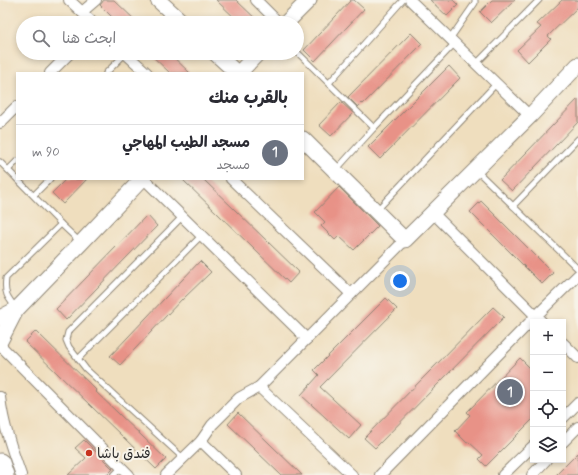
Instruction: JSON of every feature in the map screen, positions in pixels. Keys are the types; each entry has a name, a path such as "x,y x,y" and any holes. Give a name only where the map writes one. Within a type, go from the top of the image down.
{"highway":[{"path":"0,462 4,475"}],"street":[{"path":"69,0 86,16"},
{"path":"82,12 96,0"},
{"path":"158,0 175,16"},
{"path":"256,0 272,16"},
{"path":"293,16 309,0"},
{"path":"410,0 530,116"},
{"path":"51,72 63,60"},
{"path":"133,60 146,72"},
{"path":"223,60 237,72"},
{"path":"239,72 251,60"},
{"path":"166,475 201,441 212,425 239,398 259,387 530,116 578,65"},
{"path":"0,122 16,107"},
{"path":"304,140 405,240"},
{"path":"0,341 17,309 142,180"},
{"path":"144,180 307,339"},
{"path":"231,180 352,294"},
{"path":"433,213 539,319 578,275"},
{"path":"0,318 17,309"},
{"path":"380,475 530,328"},
{"path":"0,345 130,475"},
{"path":"566,346 578,358"},
{"path":"259,387 352,475"},
{"path":"0,397 1,409 8,437 21,475"},
{"path":"566,415 578,403"},
{"path":"566,417 578,426 566,439"},
{"path":"201,441 236,475"},
{"path":"503,475 530,449"},
{"path":"532,475 543,463"}],"lane":[{"path":"329,83 403,0"},
{"path":"336,171 453,41 475,4 475,0"},
{"path":"476,64 540,0"},
{"path":"304,59 374,128"},
{"path":"107,72 118,60"},
{"path":"376,211 496,84"},
{"path":"513,206 578,139"},
{"path":"0,162 16,178"},
{"path":"8,170 16,163"},
{"path":"476,170 578,269"},
{"path":"18,180 81,244"},
{"path":"34,195 49,180"},
{"path":"182,217 68,332 66,340 68,347 86,369 183,458"},
{"path":"17,309 8,298 5,288 6,278 61,224"},
{"path":"78,359 201,236"},
{"path":"114,475 122,468"}],"building":[{"path":"104,0 114,0 131,16 111,16 100,5"},
{"path":"216,0 236,0 253,16 233,16"},
{"path":"351,0 354,0 364,9 315,61 304,50"},
{"path":"430,0 453,0 458,5 447,16"},
{"path":"492,0 515,0 491,23 480,12"},
{"path":"562,0 578,0 578,7 548,36 551,39 528,62 517,50 541,27 537,24"},
{"path":"411,33 422,44 363,104 362,103 358,107 348,97"},
{"path":"156,60 176,60 189,72 169,72"},
{"path":"449,66 460,78 380,159 368,147"},
{"path":"578,99 578,122 512,191 500,180"},
{"path":"341,102 353,113 331,136 319,125"},
{"path":"65,180 86,180 63,204 52,193"},
{"path":"183,180 204,180 299,272 289,283"},
{"path":"339,187 378,226 354,250 339,236 335,240 321,226 325,222 315,212"},
{"path":"481,201 553,273 542,284 470,212"},
{"path":"147,215 157,226 66,320 56,309"},
{"path":"200,261 211,272 182,299 120,365 110,356"},
{"path":"386,298 397,309 320,387 361,425 349,439 301,395 319,375 314,370"},
{"path":"493,307 504,317 375,448 364,438"},
{"path":"36,331 96,390 95,391 166,459 156,469 25,342"},
{"path":"520,358 530,368 530,422 486,466 479,459 483,455 469,442 467,443 455,431 470,415 467,412"},
{"path":"238,413 302,475 281,475 228,424"},
{"name":"فندق باشا","path":"84,440 113,469 107,475 68,475 86,458 75,448"},
{"path":"578,453 578,475 556,475"}],"place":[{"name":"مسجد الطيب المهاجي","path":"510,392"},
{"name":"فندق باشا","path":"89,453"}]}
